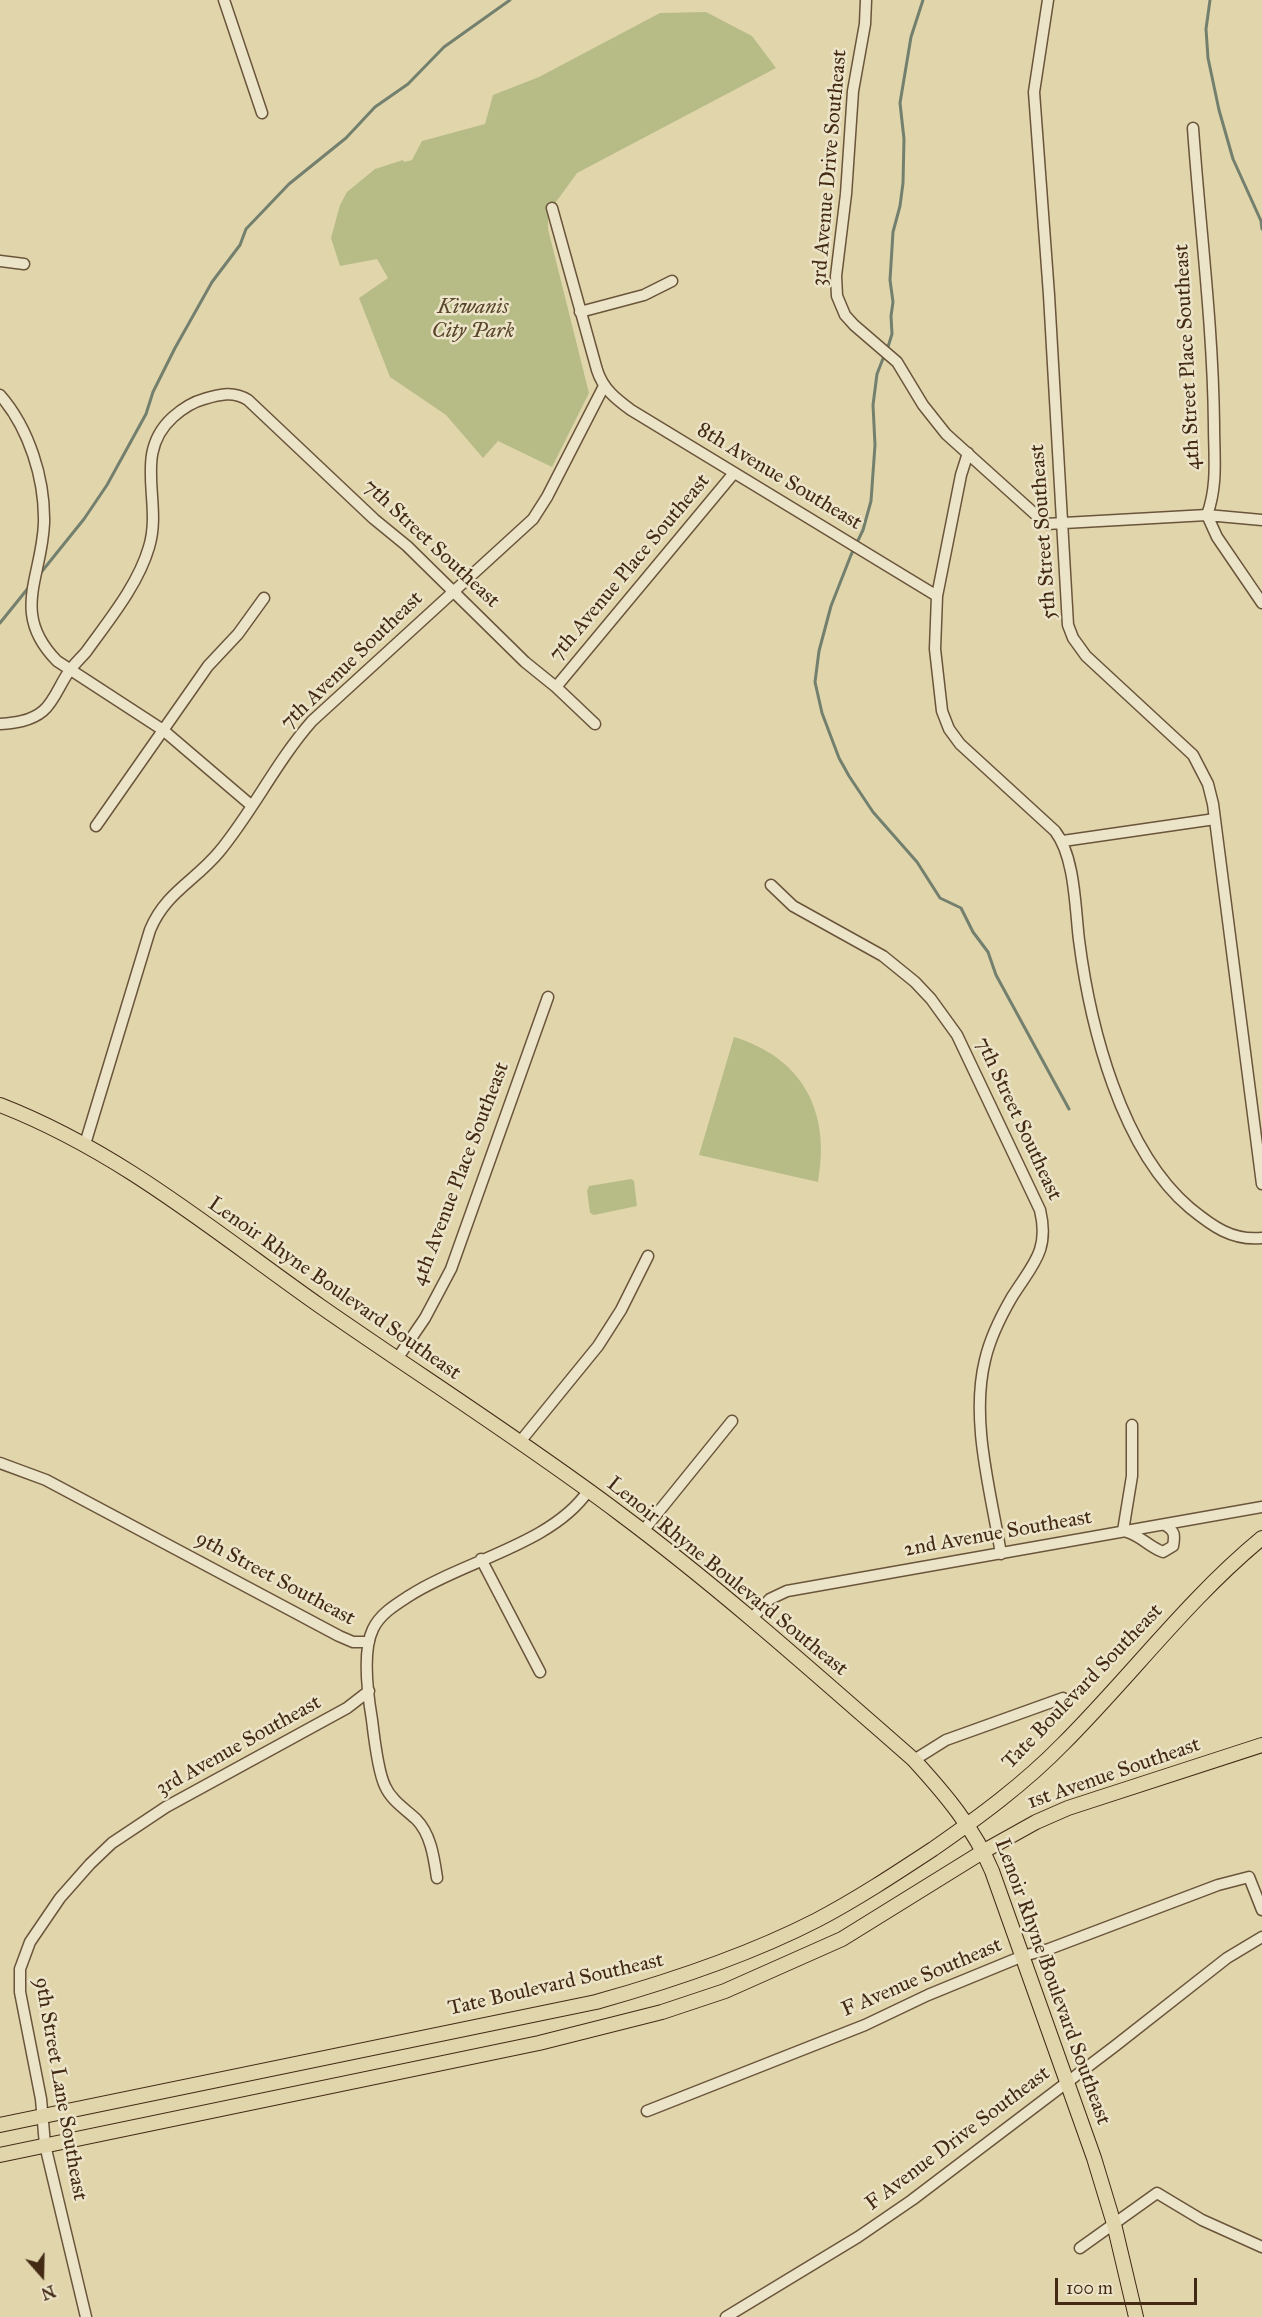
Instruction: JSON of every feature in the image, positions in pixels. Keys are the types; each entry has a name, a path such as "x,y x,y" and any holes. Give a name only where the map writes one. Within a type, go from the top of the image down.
{"main road":[{"name":"Lenoir Rhyne Boulevard Southeast","path":"0,1105 85,1144 147,1182 588,1491 643,1531 751,1619 914,1760 940,1788 968,1824 984,1851 1067,2081 1114,2224 1136,2317"},
{"name":"Tate Boulevard Southeast","path":"0,2124 596,2002 678,1978 766,1943 816,1920 883,1882 1013,1790 1054,1752 1211,1583 1262,1538"},
{"name":"1st Avenue Southeast","path":"984,1851 1036,1822 1068,1808 1262,1745"},
{"path":"0,2155 539,2043 662,2012 725,1991 842,1939 984,1851"}],"street":[{"path":"224,0 262,113"},
{"name":"3rd Avenue Drive Southeast","path":"866,0 865,24 853,91 846,194 836,276 837,296 845,315 897,362 930,415 968,453"},
{"name":"5th Street Southeast","path":"1048,0 1034,92 1049,295 1068,625 1073,638 1086,656 1193,755 1208,784 1215,819 1262,1184"},
{"name":"4th Street Place Southeast","path":"1192,128 1213,394 1216,476 1213,500 1208,515"},
{"path":"552,208 580,312 604,386"},
{"path":"0,261 24,264"},
{"path":"580,312 644,295 672,281"},
{"name":"8th Avenue Southeast","path":"604,386 613,397 631,410 937,596"},
{"name":"7th Avenue Southeast","path":"85,1144 154,920 171,896 217,855 312,721 533,519 547,497 604,386"},
{"name":"7th Street Southeast","path":"70,669 84,654 116,609 146,559 153,528 150,461 159,433 176,414 200,400 230,394 239,395 248,400 454,591 525,662 556,687 595,724"},
{"path":"0,395 19,421 28,441 42,493 44,525 31,599 33,621 39,637 57,661 163,730 252,806"},
{"path":"1262,520 1208,515 1046,524 968,453 961,475 937,596 935,624 936,671 942,711 948,729 960,744 1063,841 1070,861 1083,972 1093,1019 1113,1081 1138,1142 1166,1183 1204,1220 1236,1238 1262,1238"},
{"name":"7th Avenue Place Southeast","path":"556,687 734,473"},
{"path":"1208,515 1217,537 1262,603"},
{"path":"96,826 207,666 238,634 264,598"},
{"path":"0,724 23,721 42,711 70,669"},
{"path":"1063,841 1215,819"},
{"name":"7th Street Southeast","path":"771,885 793,906 883,956 915,982 931,999 957,1035 1040,1210 1043,1235 1041,1247 1029,1275 1012,1297 996,1329 985,1359 978,1397 981,1436 1001,1554"},
{"name":"4th Avenue Place Southeast","path":"398,1359 425,1318 451,1269 548,997"},
{"path":"519,1443 598,1346 624,1303 648,1256"},
{"path":"643,1531 732,1421"},
{"path":"1132,1425 1132,1476 1123,1531 1137,1535 1152,1548 1163,1552 1173,1546 1175,1535 1172,1529 1165,1525"},
{"name":"9th Street Southeast","path":"0,1462 46,1480 339,1636 353,1642 369,1642 369,1691 382,1780 389,1794 418,1821 423,1829 434,1856 437,1878"},
{"path":"369,1642 379,1620 402,1600 433,1582 543,1530 572,1510 588,1491"},
{"name":"2nd Avenue Southeast","path":"751,1619 770,1599 787,1591 1262,1507"},
{"path":"481,1559 540,1672"},
{"name":"3rd Avenue Southeast","path":"127,1833 166,1807 347,1708 369,1691"},
{"path":"914,1760 946,1740 1063,1698"},
{"name":"9th Street Lane Southeast","path":"86,2317 45,2145 36,2072 20,1992 20,1969 38,1927 57,1901 90,1864 127,1833"},
{"name":"F Avenue Southeast","path":"647,2111 865,2025 928,1995 1023,1956 1049,1949 1218,1885 1249,1876 1262,1910"},
{"name":"F Avenue Drive Southeast","path":"726,2317 858,2237 912,2200 1227,1958 1262,1937"},
{"path":"1080,2248 1157,2193 1202,2220 1262,2247"}],"green space":[{"name":"Kiwanis City Park","path":"706,12 752,36 776,68 577,173 548,213 548,229 589,393 552,467 498,441 483,458 446,415 390,377 359,298 388,278 377,259 340,266 331,238 340,205 347,192 375,169 403,160 404,162 412,160 422,141 485,124 493,95 539,77 660,13"},
{"path":"734,1037 758,1046 778,1059 807,1091 820,1133 821,1157 818,1182 699,1155"},
{"path":"631,1179 634,1181 637,1206 594,1215 590,1213 587,1191 589,1186"}],"waterway":[{"path":"39,575 84,519 107,485 146,414 153,392 175,348 212,282 240,245 246,229 289,184 346,138 375,107 408,84 444,47 510,0"},
{"path":"887,350 892,334 893,302 890,280 893,232 903,183 904,139 900,103 911,37 923,0"},
{"path":"1210,0 1206,29 1208,58 1219,110 1233,159 1261,221 1262,229"},
{"path":"884,356 877,374 873,405 875,445 871,501 863,530 831,606 819,651 815,682 822,713 839,758 873,812 917,862 940,898 961,908 973,932 988,952 996,975 1069,1109"},
{"path":"0,623 29,587"}]}
